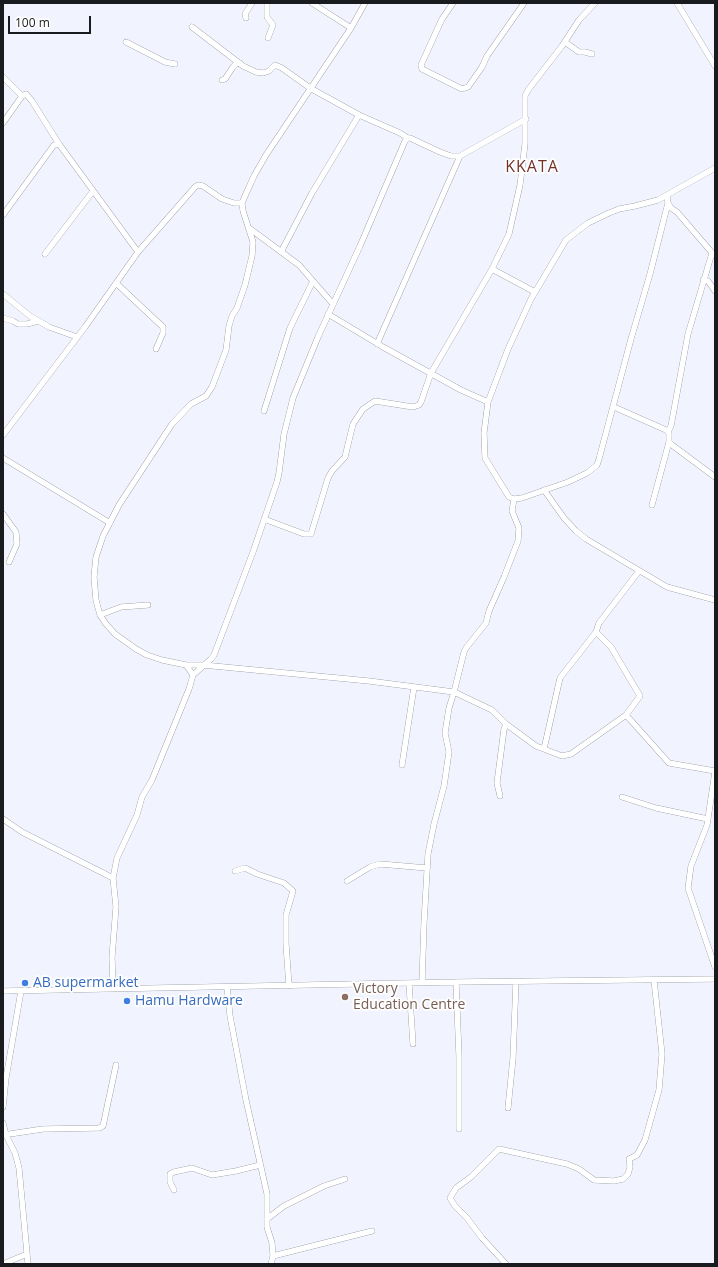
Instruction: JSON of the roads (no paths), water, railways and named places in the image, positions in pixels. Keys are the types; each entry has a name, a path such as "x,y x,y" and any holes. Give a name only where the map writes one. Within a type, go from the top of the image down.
{"street":[{"path":"246,18 245,14 252,3"},
{"path":"267,3 267,17 273,25 268,38"},
{"path":"312,3 351,28"},
{"path":"365,3 351,28 310,88 254,176 242,204 254,248 245,285 230,321 226,350 212,386 206,396 191,404 172,424 119,505 103,536 96,557 94,577 96,600 100,614 115,634 136,650 162,660 186,665 203,665 454,692 492,710 506,724 536,746 562,756 571,754 626,715 640,696 611,646 596,632"},
{"path":"453,3 442,19 421,65 422,69 462,89 468,87 482,67 487,56 524,3"},
{"path":"264,519 304,534 311,534 328,478 344,457 353,424 360,413 367,405 375,401 416,407 421,402 431,373 505,244 513,220 524,158 526,119 525,96 565,42 579,20 594,3"},
{"path":"677,3 715,65"},
{"path":"192,27 240,63 256,72 263,73 269,71 275,65 282,68 310,88 359,115 451,156 460,156 526,119"},
{"path":"126,42 165,62 175,64"},
{"path":"565,42 579,52 592,54"},
{"path":"222,80 225,79 236,64 240,63"},
{"path":"3,77 22,96"},
{"path":"3,122 22,96 26,94 59,144 138,252"},
{"path":"282,252 312,193 359,115"},
{"path":"113,988 112,957 116,907 113,878 117,858 137,815 142,797 155,773 189,689 192,675 211,659 214,654 264,519 279,473 284,434 293,398 328,314 408,138"},
{"path":"3,215 54,145 59,144"},
{"path":"377,344 460,156"},
{"path":"668,202 602,453 597,465 587,473 568,482 522,498 514,499 509,497 485,458 484,429 488,402 508,349 531,299 561,247 575,232 588,223 619,208 642,205 667,196 715,168"},
{"path":"3,435 77,338 138,252 195,187 198,185 203,186 222,200 234,204 242,204"},
{"path":"45,254 94,190"},
{"path":"652,505 669,442 668,432 671,426 688,334 703,280 714,255 677,212 671,208 667,196"},
{"path":"249,228 299,265 333,304"},
{"path":"492,269 535,292"},
{"path":"703,280 708,281 715,291"},
{"path":"264,411 290,328 313,281"},
{"path":"116,283 163,327 163,333 156,349"},
{"path":"3,294 24,313 49,327 77,338"},
{"path":"328,314 377,344 488,402"},
{"path":"3,318 14,320 18,324 27,324 38,321"},
{"path":"614,407 668,432"},
{"path":"669,442 715,477"},
{"path":"3,458 110,523"},
{"path":"544,490 564,518 586,539 667,587 715,600"},
{"path":"422,983 429,846 444,786 450,752 445,733 449,708 464,652 486,623 489,611 518,541 519,528 512,515 514,499"},
{"path":"3,514 16,532 17,544 9,562"},
{"path":"544,749 560,678 596,632 599,623 639,571"},
{"path":"100,614 120,607 148,605"},
{"path":"186,665 192,675"},
{"path":"402,765 414,687"},
{"path":"626,715 669,763 715,772 708,819 703,837 691,866 688,888 715,967"},
{"path":"500,796 497,783 503,735 506,724"},
{"path":"622,797 656,808 708,819"},
{"path":"3,819 22,832 113,878"},
{"path":"347,881 370,867 380,864 427,868"},
{"path":"235,871 246,868 257,874 284,883 292,891 286,915 286,944 290,986"},
{"path":"3,991 456,982 715,979"},
{"path":"506,1264 482,1238 450,1198 456,1188 471,1177 499,1149 567,1164 579,1169 594,1180 614,1181 623,1179 628,1174 630,1166 629,1159 637,1155 645,1140 659,1090 662,1054 654,980"},
{"path":"456,982 459,1056 459,1129"},
{"path":"508,1108 516,982"},
{"path":"409,983 413,1044"},
{"path":"227,987 230,1016 267,1194 267,1227 272,1243 273,1256 271,1264"},
{"path":"3,1107 5,1073 21,991"},
{"path":"4,1135 43,1129 99,1128 103,1126 116,1065"},
{"path":"3,1123 4,1135 15,1153 19,1168 28,1264"},
{"path":"174,1190 170,1182 170,1174 174,1172 192,1168 212,1175 260,1165"},
{"path":"267,1219 284,1206 324,1186 345,1179"},
{"path":"273,1256 372,1231"},
{"path":"3,1264 27,1254"}],"place":[{"name":"AB supermarket","path":"25,983"},
{"name":"Victory Education Centre","path":"345,997"},
{"name":"Hamu Hardware","path":"127,1001"}],"district":[{"name":"KKATA","path":"532,167"}]}
